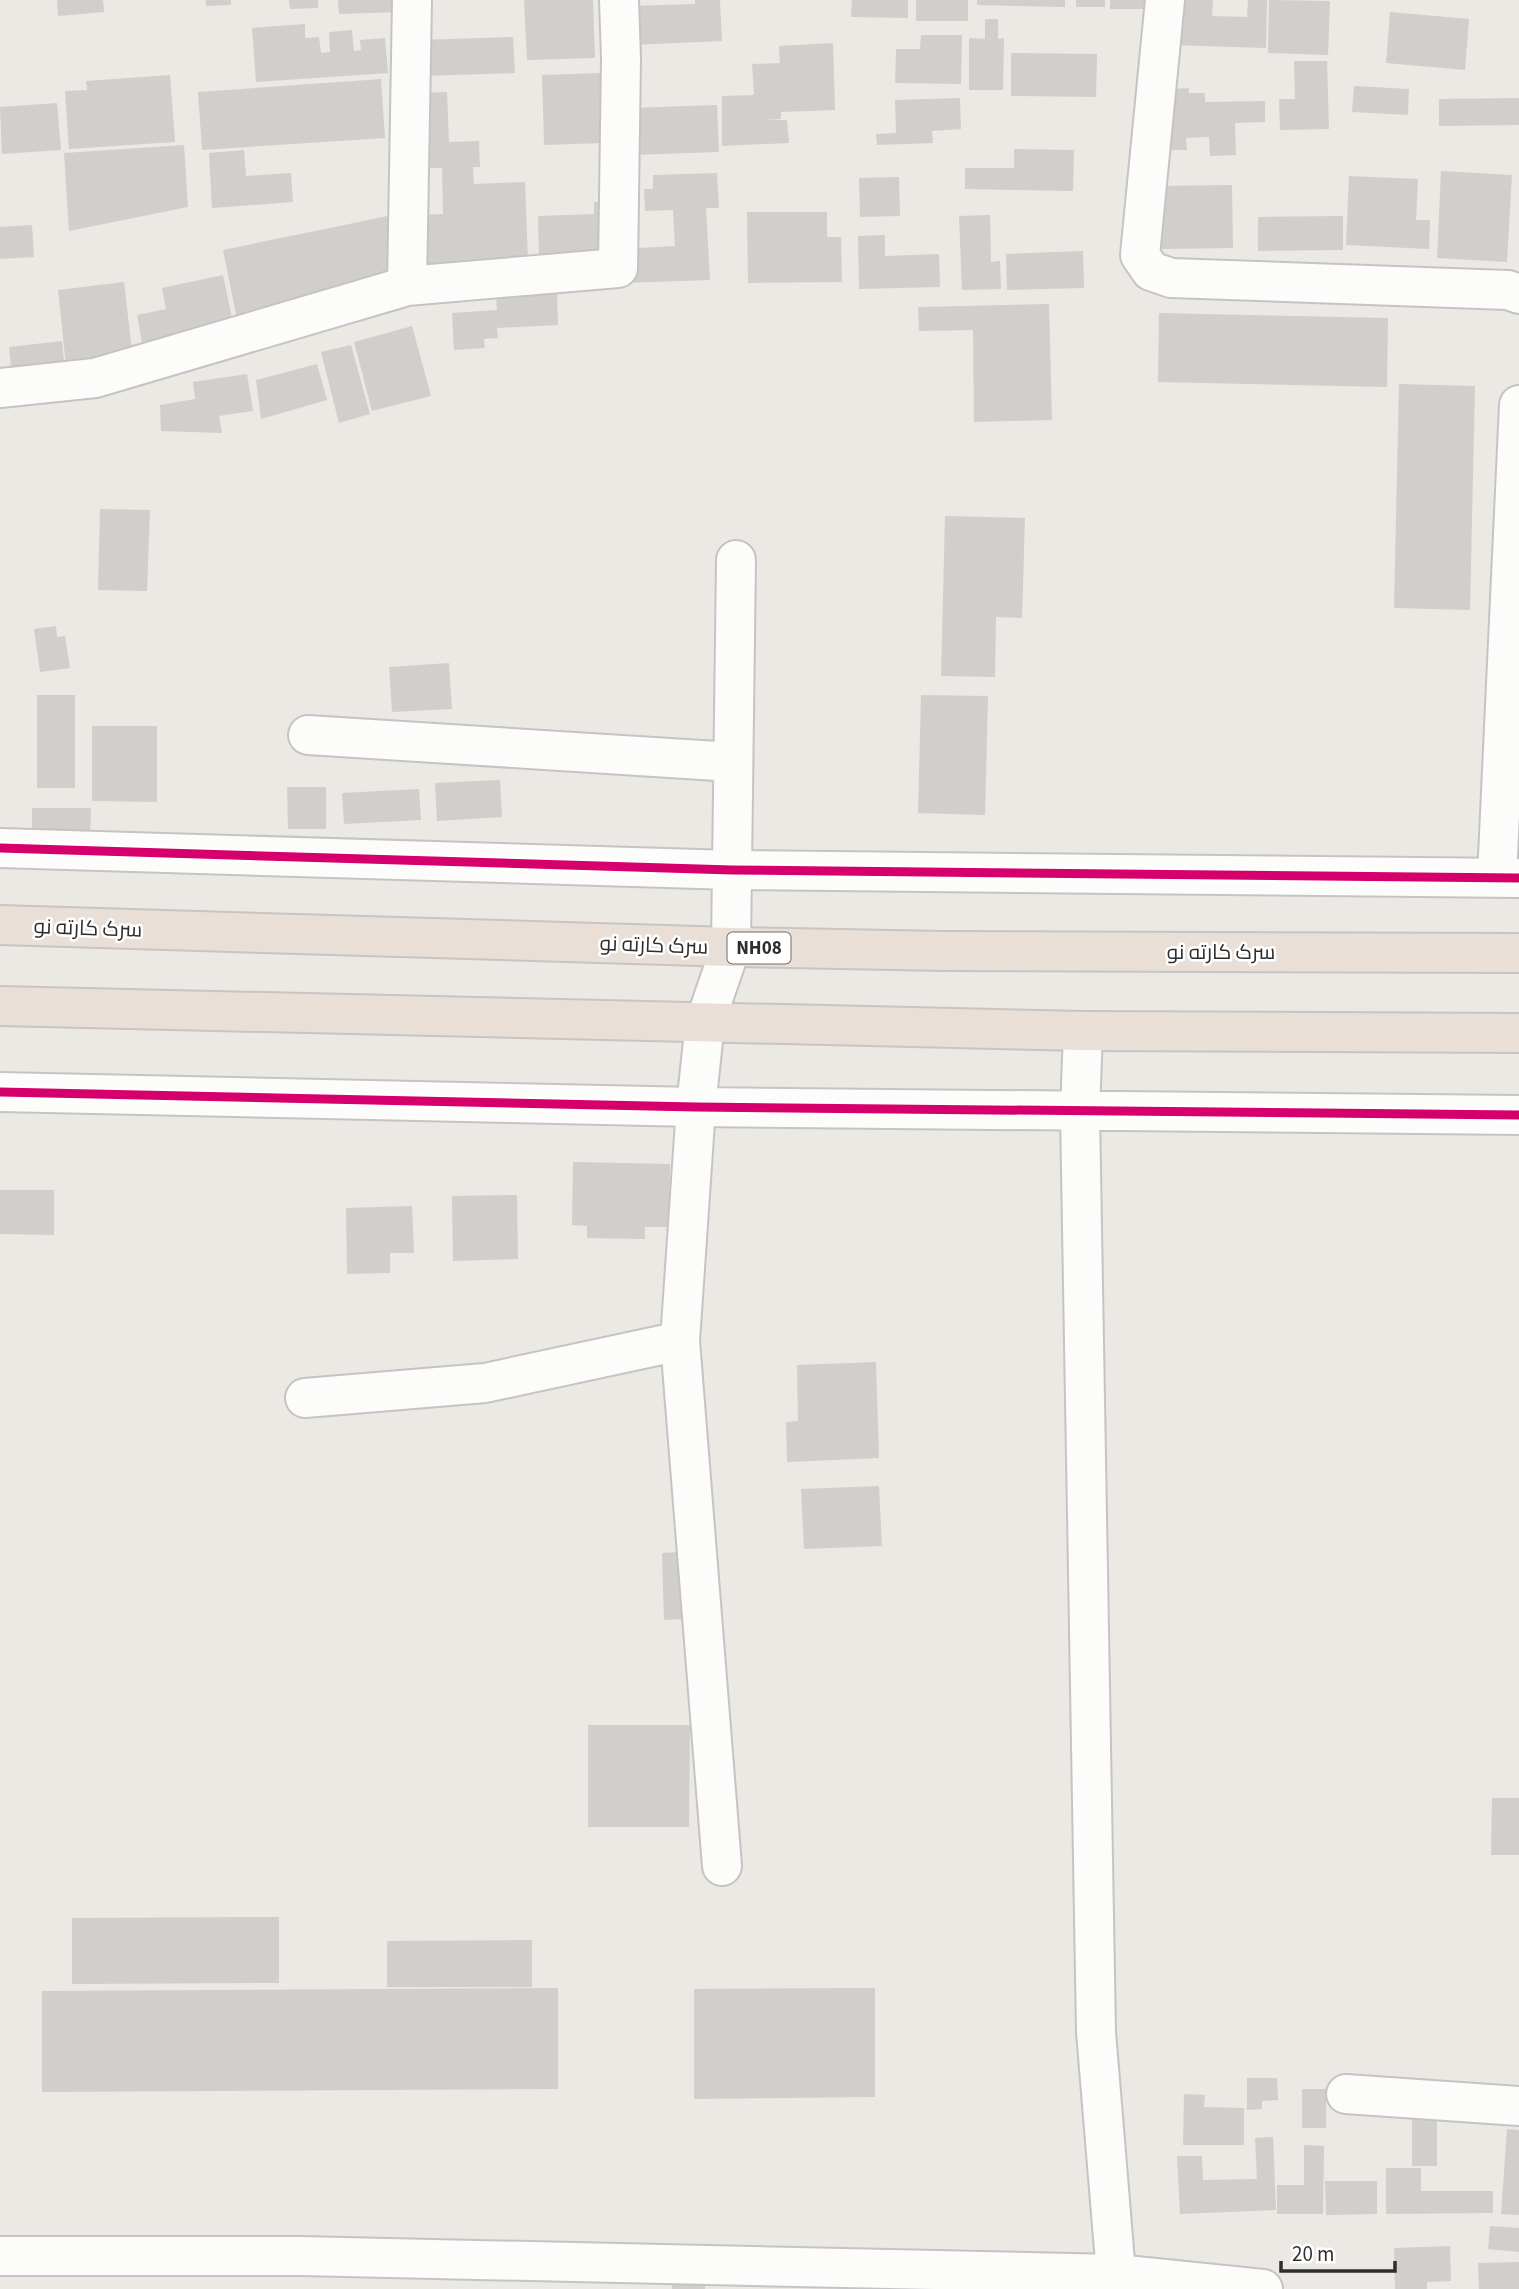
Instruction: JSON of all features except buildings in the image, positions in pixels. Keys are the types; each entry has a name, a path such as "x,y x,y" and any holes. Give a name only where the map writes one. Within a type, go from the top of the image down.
{"highway":[{"name":"سرک کارته نو","path":"0,925 730,947 958,951 1519,953"},
{"path":"0,1006 1083,1031 1519,1033"}],"street":[{"path":"407,286 412,0"},
{"path":"0,388 95,378 407,286 618,268 621,58 619,0"},
{"path":"1165,0 1140,255 1151,271 1171,278 1508,290 1519,294"},
{"path":"0,848 732,870 1508,878 1519,405"},
{"path":"722,1866 680,1341 696,1107 705,1022 730,947 736,560"},
{"path":"308,735 733,762"},
{"path":"1083,1031 1080,1112 1096,2032 1116,2274"},
{"path":"0,1092 696,1107 1519,1115"},
{"path":"305,1398 485,1383 680,1341"},
{"path":"1346,2094 1519,2106"},
{"path":"0,2256 300,2256 1116,2274 1264,2289"}],"cycle path":[{"path":"0,848 732,870 1519,878"},
{"path":"0,1092 696,1107 1519,1115"}]}
